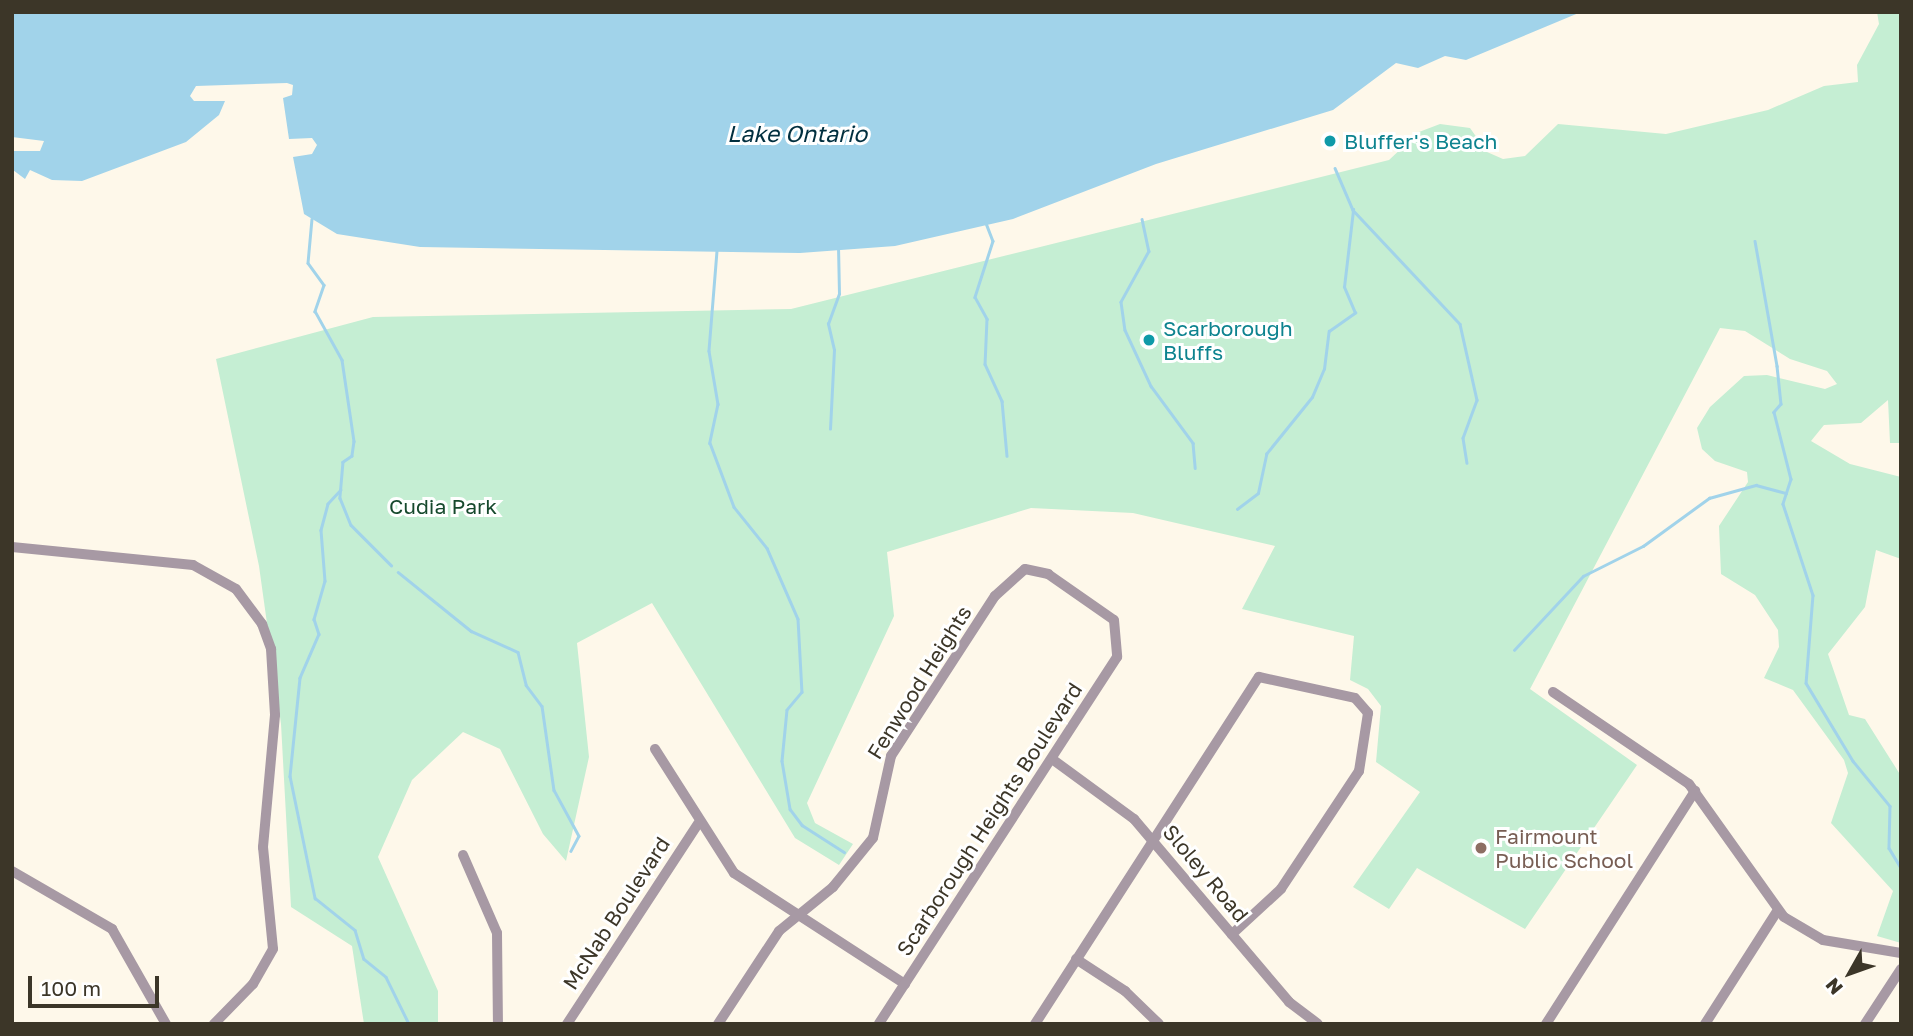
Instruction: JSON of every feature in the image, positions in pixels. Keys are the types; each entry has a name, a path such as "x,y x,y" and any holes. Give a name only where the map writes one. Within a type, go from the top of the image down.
{"street":[{"path":"12,547 193,565 236,589 262,624 274,682 262,847 273,949 253,984 214,1024"},
{"name":"Scarborough Heights Boulevard","path":"879,1024 1117,657 1120,631 1058,578 1025,569"},
{"name":"Fenwood Heights","path":"718,1024 796,915 833,887 873,838 891,756 995,596 1025,569"},
{"path":"1035,1024 1264,673 1366,706 1359,771 1281,889 1233,934"},
{"path":"1553,692 1672,769 1695,791 1778,910 1814,937 1901,953"},
{"path":"654,749 698,824 734,873 905,984"},
{"name":"Sloley Road","path":"1052,759 1115,802 1153,841 1289,1002 1318,1024"},
{"path":"1546,1024 1695,791"},
{"name":"McNab Boulevard","path":"567,1024 698,824"},
{"path":"463,855 497,933 498,1024"},
{"path":"12,871 111,929 166,1024"},
{"path":"1705,1024 1778,910"},
{"path":"1076,959 1125,991 1159,1024"},
{"path":"1865,1024 1901,969"}],"green space":[{"name":"Cudia Park","path":"1877,12 1901,12 1901,443 1890,443 1888,400 1861,423 1824,425 1811,441 1850,464 1901,477 1901,559 1876,550 1865,607 1828,654 1849,715 1865,719 1901,776 1901,943 1877,936 1893,891 1831,823 1848,773 1844,760 1793,690 1764,678 1779,647 1778,630 1755,595 1721,574 1719,526 1748,482 1747,472 1715,461 1702,449 1697,428 1710,407 1744,376 1767,375 1825,389 1837,384 1827,371 1790,359 1745,331 1720,328 1530,689 1637,765 1525,929 1417,868 1389,909 1353,887 1420,792 1376,762 1381,706 1368,689 1350,680 1354,636 1242,609 1275,546 1133,513 1031,508 887,552 894,616 807,803 815,823 853,844 839,865 795,838 652,603 577,643 589,757 566,861 543,834 500,749 463,732 412,780 378,857 438,991 438,1024 364,1024 352,946 291,907 281,724 259,566 216,359 373,317 791,309 1389,160 1419,132 1440,124 1470,128 1487,152 1503,159 1525,156 1558,124 1666,134 1768,110 1824,86 1858,82 1857,65 1879,24"}],"water":[{"name":"Lake Ontario","path":"12,12 1581,12 1466,60 1445,56 1418,68 1396,63 1333,110 1156,164 1013,219 895,246 800,253 420,247 337,234 304,214 293,157 312,154 317,145 312,138 289,139 283,98 292,95 293,85 287,83 196,86 190,96 194,101 225,101 219,115 186,142 82,181 52,180 30,170 25,179 13,170 12,151 40,151 44,141 12,137"}],"waterway":[{"path":"1335,168 1353,210 1460,324 1477,400 1463,438 1467,463"},
{"path":"1237,509 1258,493 1266,454 1312,397 1324,369 1329,331 1355,313 1344,287 1353,210"},
{"path":"312,219 308,263 324,285 315,311 342,360 354,441 352,456 343,462 340,498 351,525 391,565"},
{"path":"1142,219 1149,251 1121,302 1125,330 1151,386 1193,443 1195,468"},
{"path":"986,223 993,241 975,297 987,319 985,364 1002,401 1007,456"},
{"path":"1755,241 1777,366 1781,404 1774,412 1791,479 1783,504 1813,595 1806,683 1853,761 1890,806 1889,848 1901,868"},
{"path":"830,429 834,350 828,324 839,294 838,248"},
{"path":"717,251 709,351 718,404 710,443 734,507 767,548 798,619 802,692 787,710 782,761 790,809 802,825 844,852"},
{"path":"1514,650 1583,576 1643,546 1709,498 1756,485 1786,493"},
{"path":"341,490 328,504 321,530 325,581 314,619 319,634 300,678 290,776 315,898 355,930 364,959 386,977 409,1024"},
{"path":"398,572 471,631 518,652 526,685 542,706 554,790 579,836 571,851"}],"place":[{"name":"Bluffer's Beach","path":"1330,141"},
{"name":"Scarborough Bluffs","path":"1149,340"},
{"name":"Fairmount Public School","path":"1481,848"}]}
